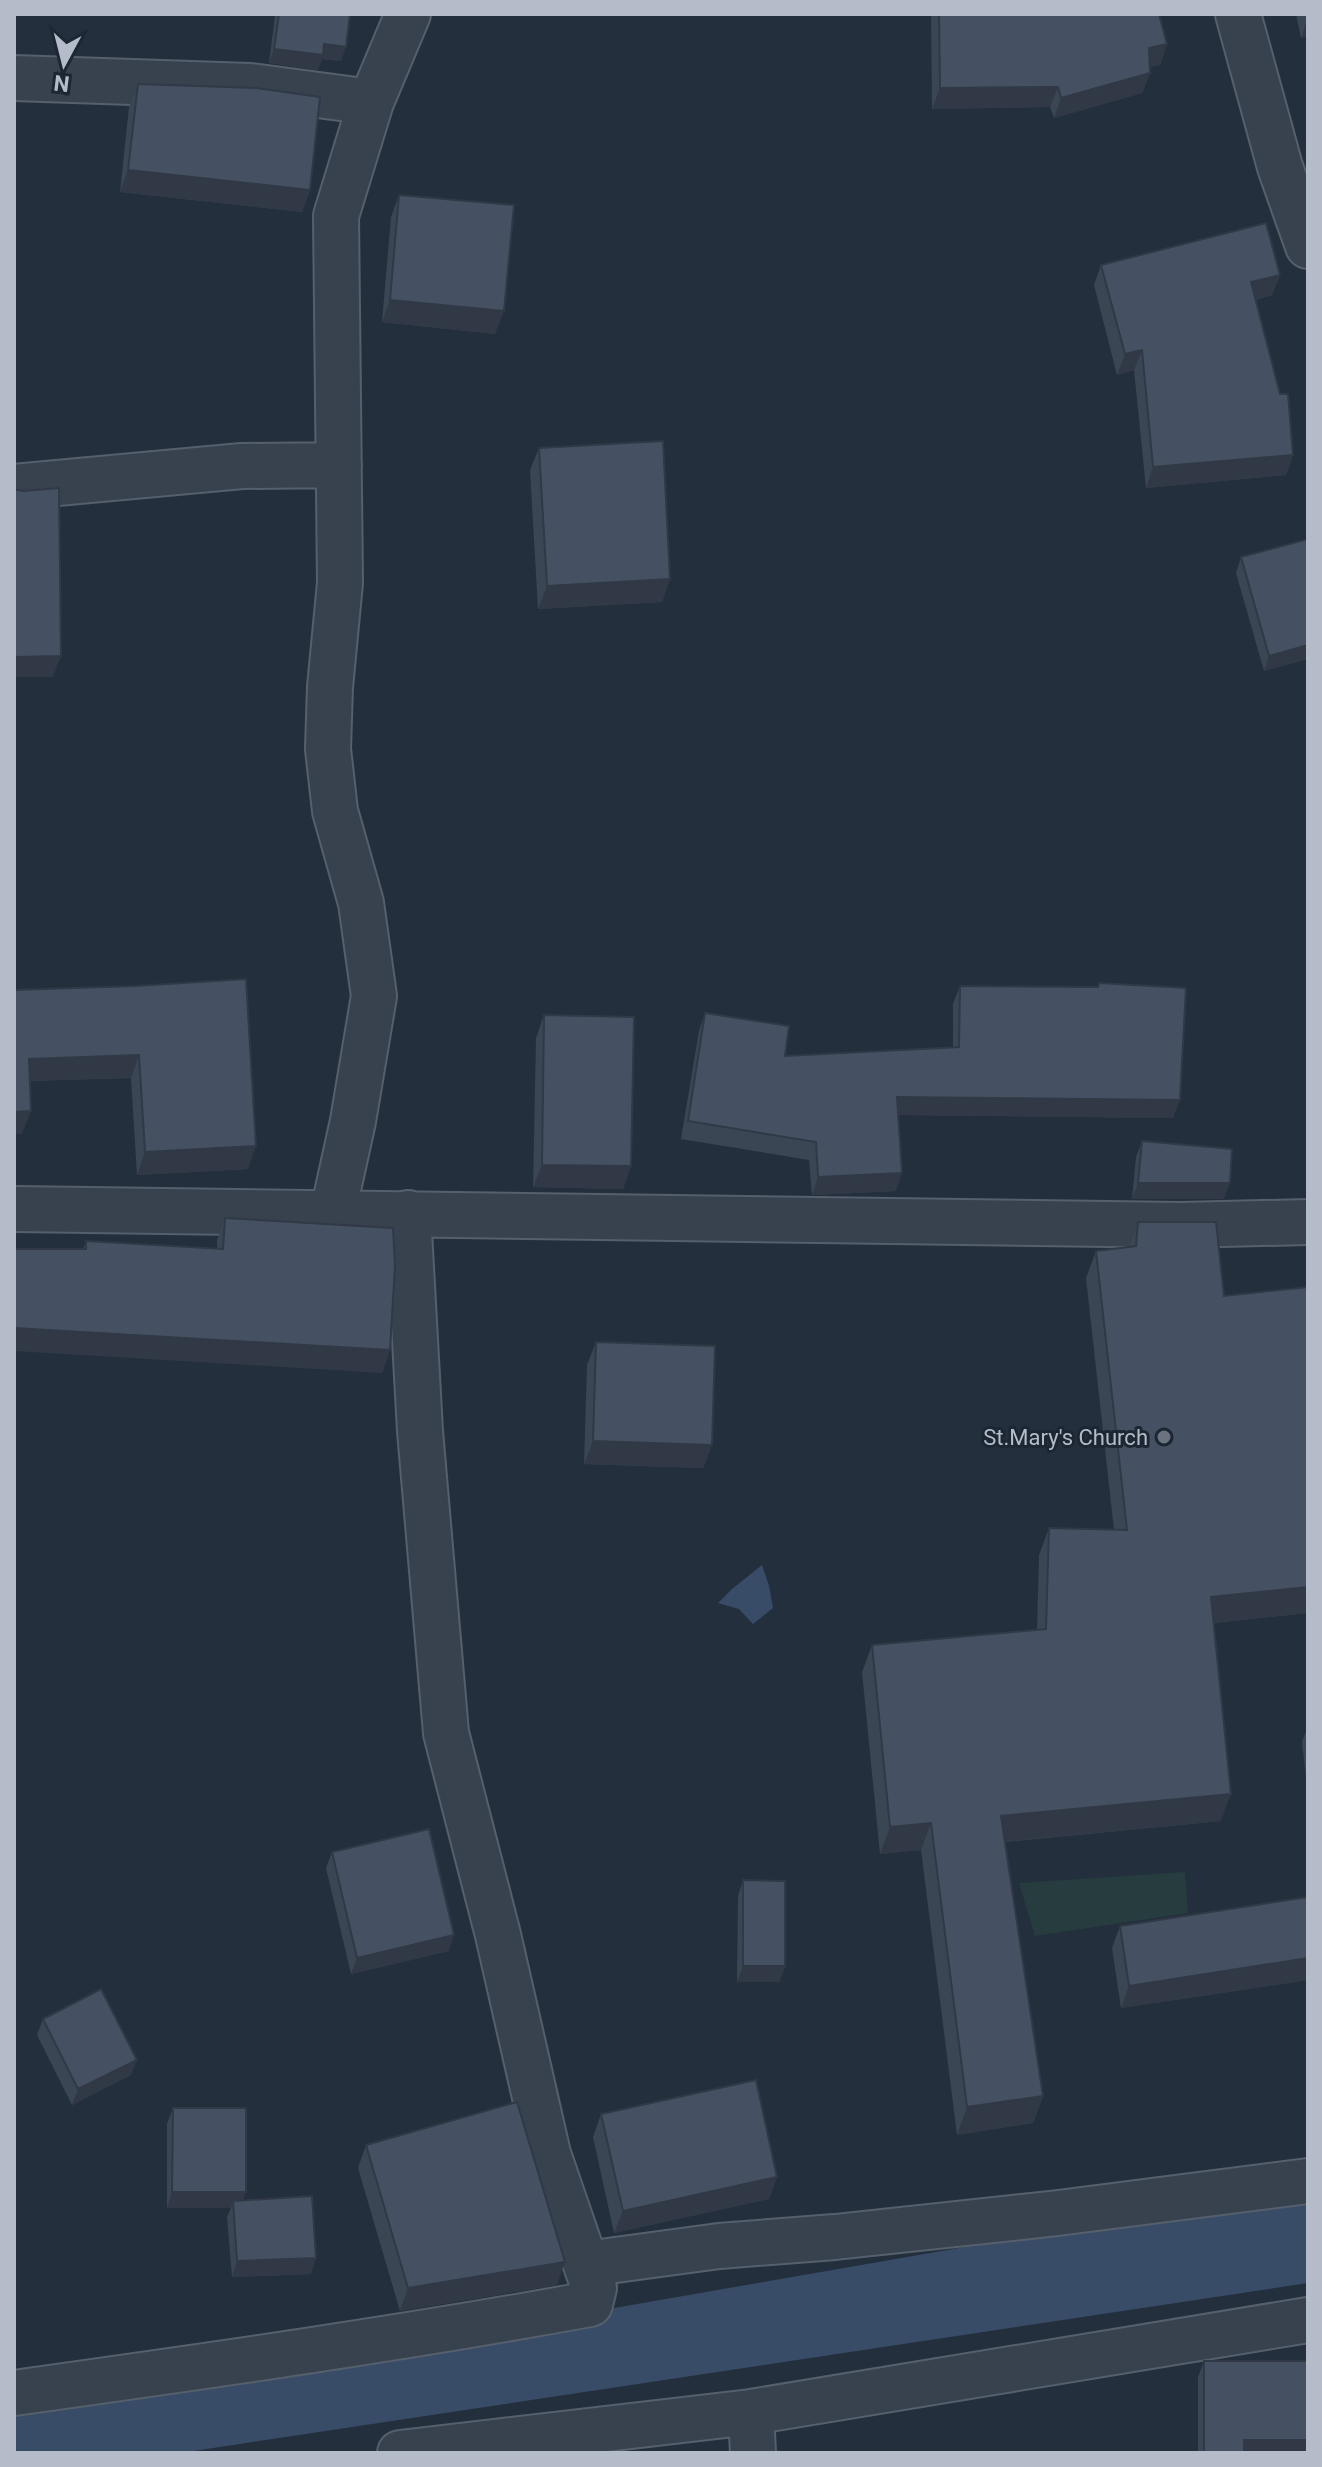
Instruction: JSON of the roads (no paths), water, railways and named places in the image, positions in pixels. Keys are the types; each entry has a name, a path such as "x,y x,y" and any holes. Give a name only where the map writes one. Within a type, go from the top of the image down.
{"street":[{"path":"333,1212 353,1121 374,996 361,903 335,811 328,749 330,687 340,583 336,216 371,102 408,14"},
{"path":"1238,14 1280,167 1308,246"},
{"path":"14,78 250,86 371,102"},
{"path":"14,487 242,466 339,465"},
{"path":"14,1209 1181,1225 1308,1222"},
{"path":"14,2393 267,2358 590,2304 594,2288 548,2154 498,1935 446,1733 420,1431 408,1213"},
{"path":"586,2264 719,2246 1058,2213 1308,2181"},
{"path":"400,2453 752,2432 1308,2320"}],"water":[{"path":"762,1565 773,1608 753,1624 739,1609 718,1603"},
{"path":"1308,2198 1308,2283 180,2453 14,2453 14,2409 154,2388 1097,2224"}],"place":[{"name":"St.Mary's Church","path":"1164,1437"}]}
